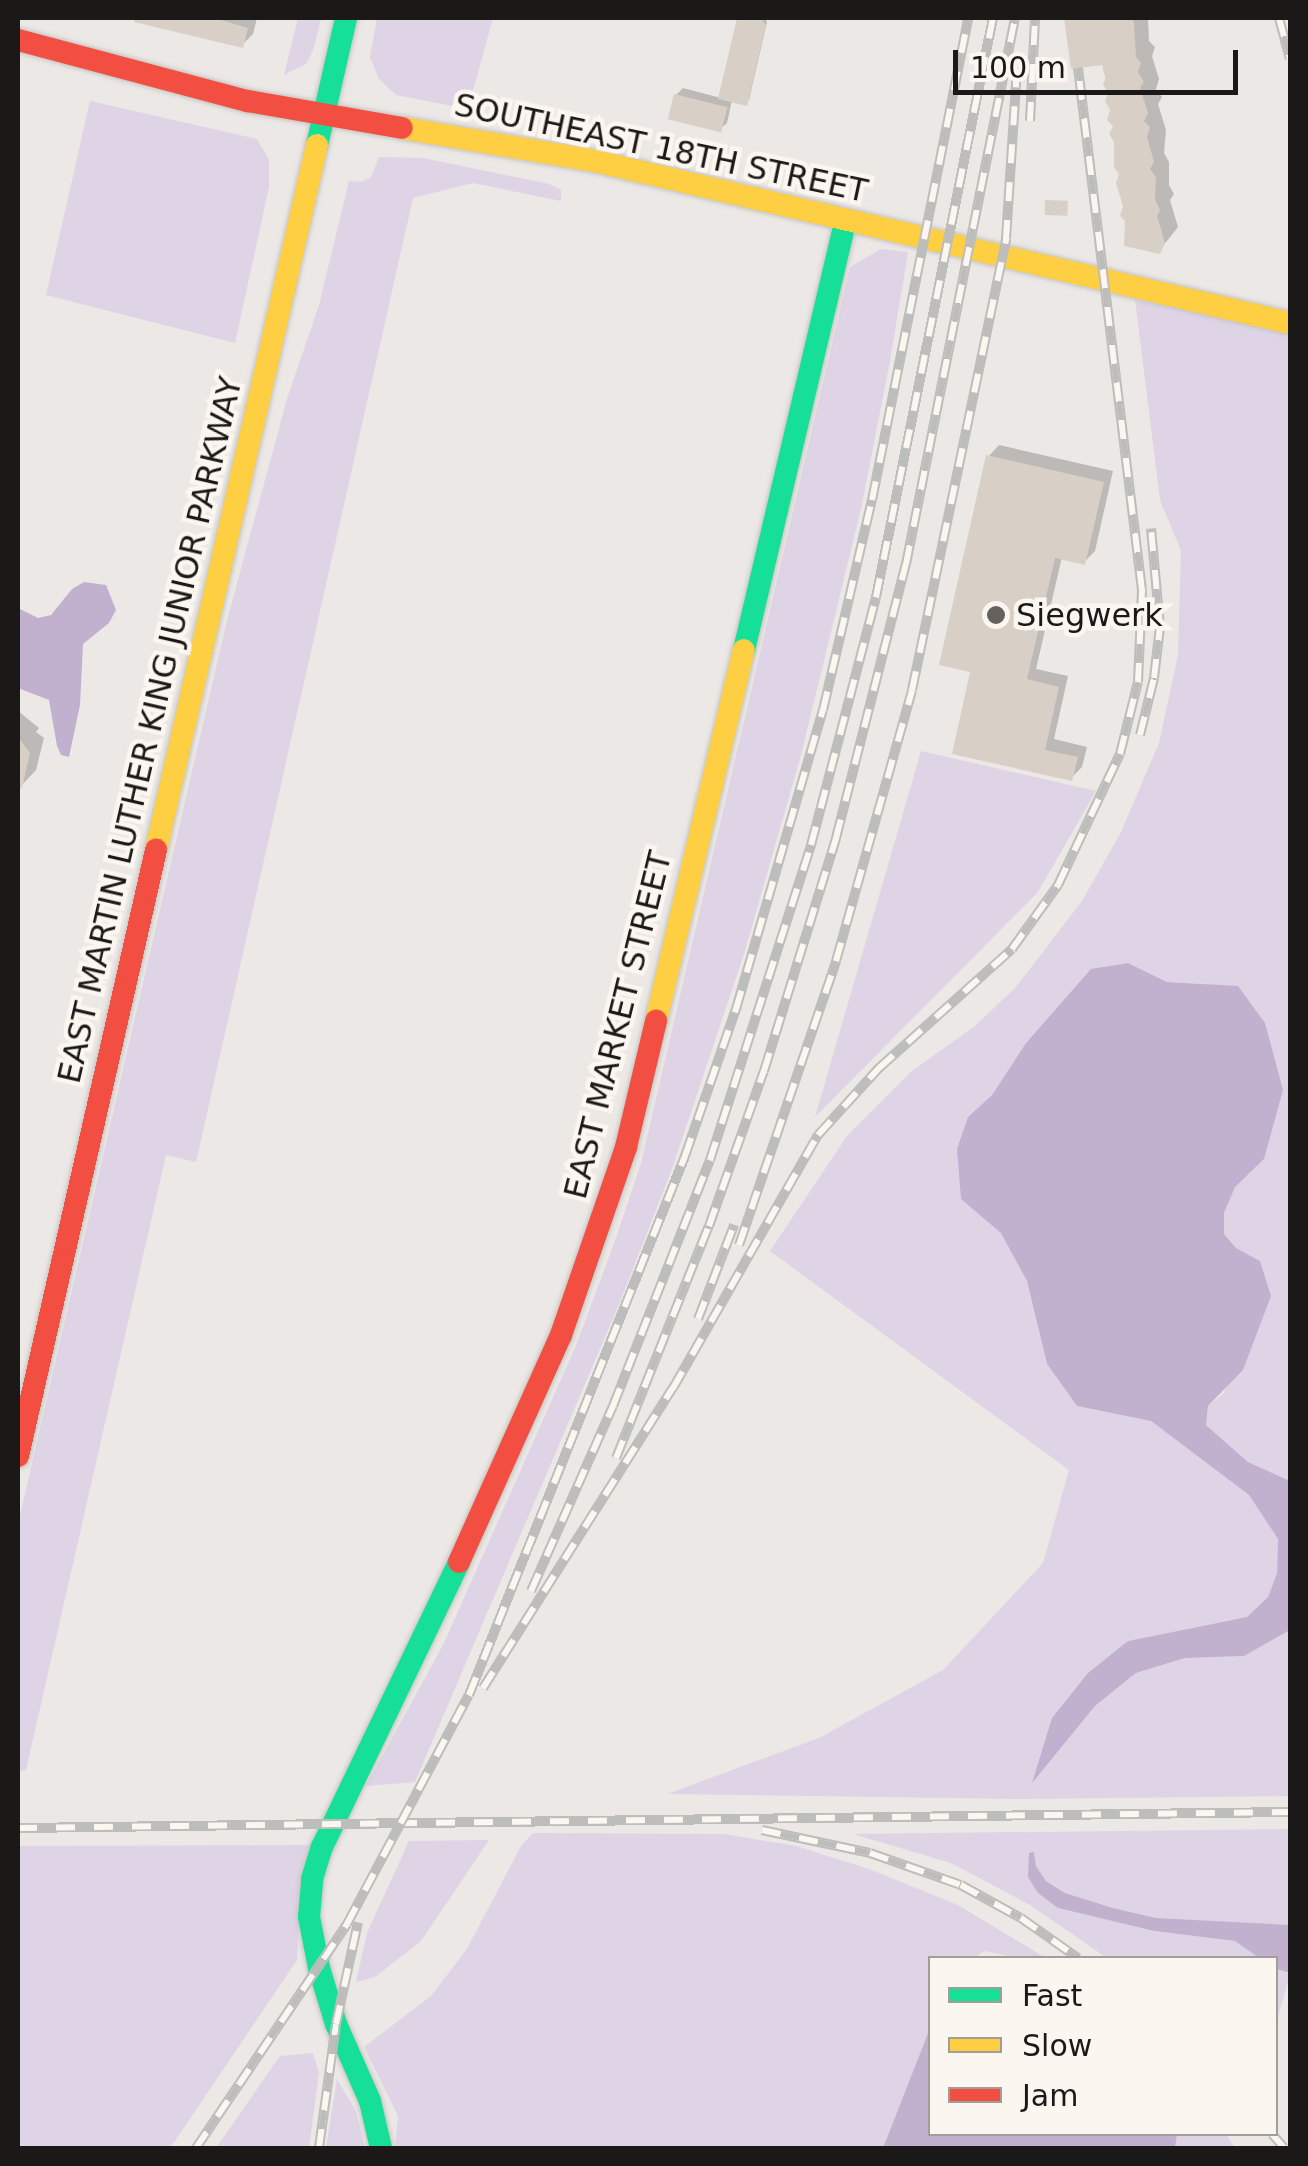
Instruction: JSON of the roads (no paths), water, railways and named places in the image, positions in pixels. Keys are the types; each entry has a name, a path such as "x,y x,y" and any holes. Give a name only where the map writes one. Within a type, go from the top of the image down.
{"street":[{"name":"EAST MARTIN LUTHER KING JUNIOR PARKWAY","path":"18,1456 346,18"},
{"name":"SOUTHEAST 18TH STREET","path":"18,40 248,102 590,160 1290,323"},
{"name":"EAST MARKET STREET","path":"381,2148 370,2101 336,2024 319,1968 309,1917 312,1879 322,1847 504,1467 562,1335 626,1147 845,222"}],"railway":[{"path":"196,2148 347,1924 469,1695 685,1156 736,1009 823,710 872,500 968,18"},
{"path":"531,1591 613,1406 710,1160 811,845 876,597 993,18"},
{"path":"616,1458 709,1226 764,1071 836,838 906,564 1015,18"},
{"path":"1030,121 1035,18"},
{"path":"1279,18 1290,59"},
{"path":"739,1245 836,961 912,690 1006,239 1017,67"},
{"path":"483,1688 673,1388 818,1135 879,1068 1012,949 1058,885 1120,754 1138,682 1142,590 1078,68"},
{"path":"1140,735 1154,678 1160,627 1151,528"},
{"path":"698,1319 734,1225"},
{"path":"18,1828 1290,1812"},
{"path":"762,1830 870,1853 961,1885 1021,1918 1075,1956"},
{"path":"319,2148 336,2024 358,1922"},
{"path":"1274,2136 1284,2148"}],"place":[{"name":"Siegwerk","path":"996,615"}]}
